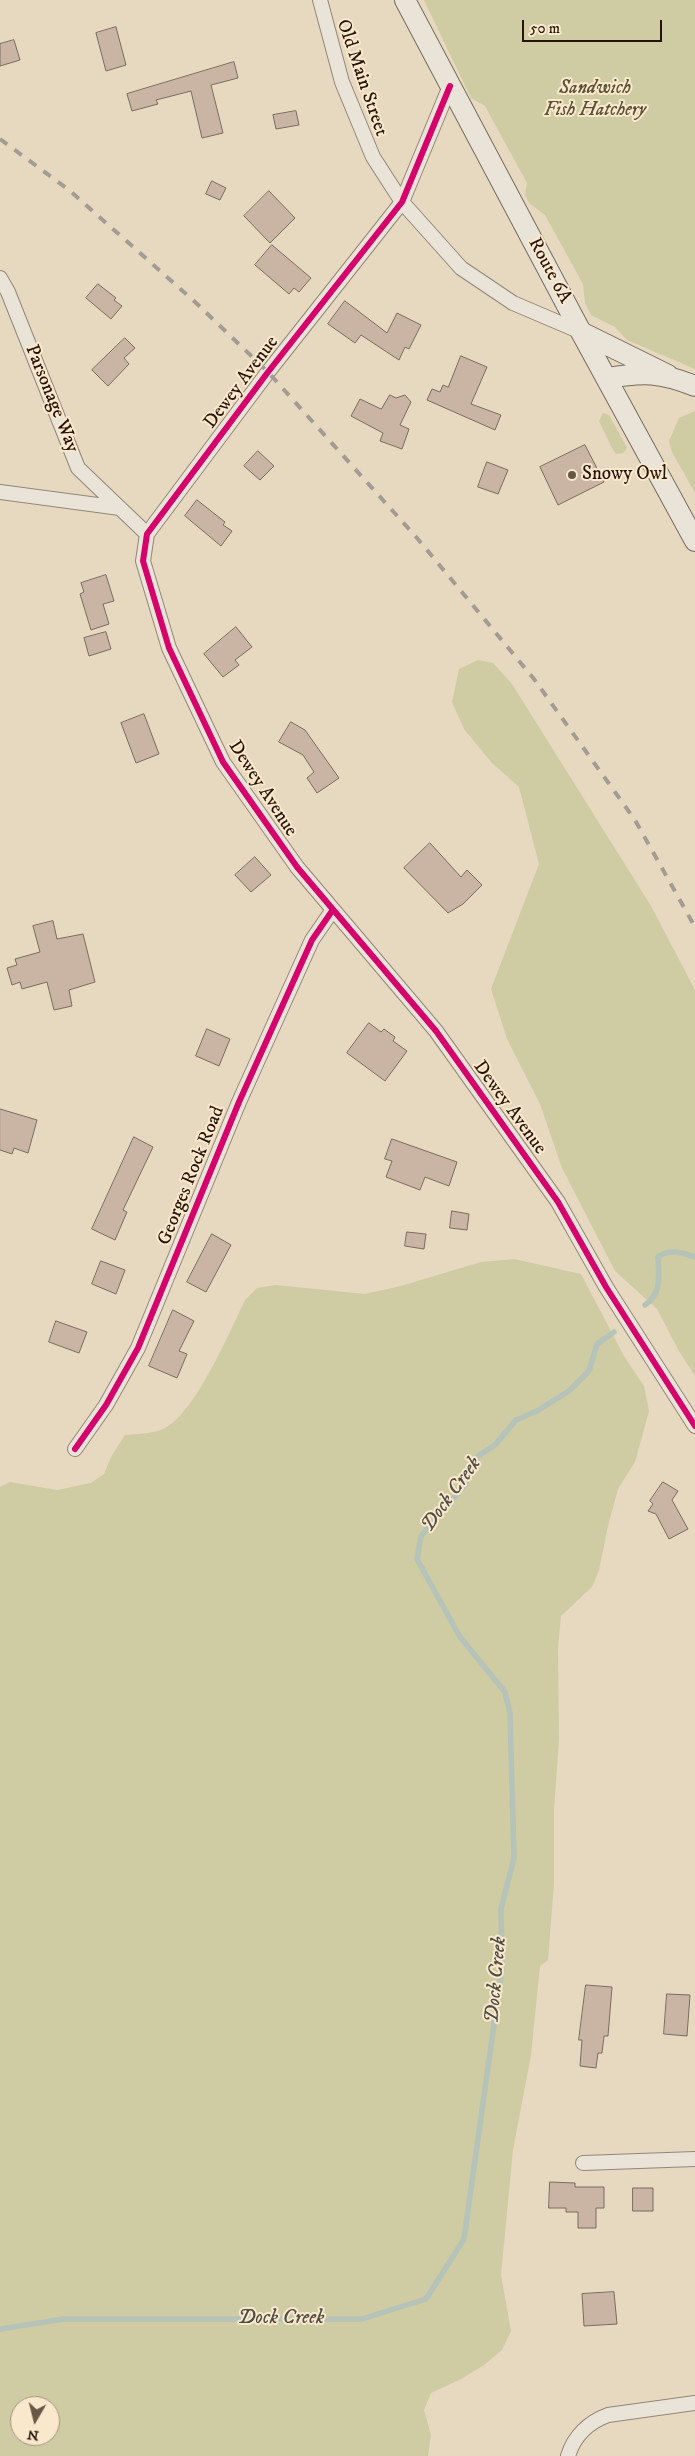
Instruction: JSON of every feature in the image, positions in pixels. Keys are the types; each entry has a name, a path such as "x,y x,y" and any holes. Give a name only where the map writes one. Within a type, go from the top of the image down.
{"main road":[{"name":"Route 6A","path":"405,0 581,332 695,541"},
{"path":"581,332 668,375 695,386"},
{"path":"607,378 631,374 668,375"}],"street":[{"name":"Old Main Street","path":"320,0 342,82 373,157 402,202 461,268 513,303 581,332"},
{"name":"Dewey Avenue","path":"450,86 402,202 268,372 147,534 143,561 169,648 219,754 297,867 332,911 436,1031 558,1202 606,1287 695,1426"},
{"name":"Parsonage Way","path":"0,278 8,292 78,468 147,534"},
{"path":"0,492 120,508"},
{"name":"Georges Rock Road","path":"75,1449 106,1405 138,1348 247,1084 312,940 332,911"},
{"path":"583,2163 695,2159"},
{"path":"568,2456 571,2448 587,2425 608,2415 695,2403"}],"green space":[{"name":"Sandwich Fish Hatchery","path":"424,0 695,0 695,369 627,340 615,327 591,315 585,303 583,284 545,215 529,203 525,194 527,183 485,106 471,98"},
{"path":"695,411 695,493 672,452 669,441 679,418"},
{"path":"603,413 609,415 627,448 623,453 616,454 613,450 599,421"},
{"path":"478,660 493,663 512,684 651,906 695,990 695,1376 679,1351 657,1309 615,1271 562,1168 540,1104 507,1039 491,989 539,864 519,787 492,763 464,729 452,702 459,669"},
{"path":"514,1259 581,1274 624,1356 644,1386 649,1411 635,1462 618,1489 599,1570 592,1587 561,1616 558,1648 559,1740 554,1810 554,1883 548,1960 540,1966 531,2055 513,2150 501,2275 511,2331 502,2350 484,2365 461,2379 431,2393 424,2410 431,2435 428,2456 0,2456 0,1487 10,1482 57,1490 91,1483 104,1474 111,1457 125,1435 158,1431 175,1421 199,1391 221,1351 245,1300 257,1288 275,1285 365,1294 401,1286 481,1262"}],"building":[{"path":"116,27 126,65 106,71 96,33"},
{"path":"14,40 20,60 0,66 0,44"},
{"path":"234,62 238,78 211,85 223,133 202,138 191,91 156,100 158,104 132,111 127,94"},
{"path":"296,111 299,125 276,129 273,115"},
{"path":"212,181 226,188 220,200 206,194"},
{"path":"269,191 295,218 270,243 244,216"},
{"path":"272,245 311,278 299,292 294,288 289,294 255,265"},
{"path":"98,284 116,298 114,300 122,306 111,319 86,298"},
{"path":"345,301 387,333 397,313 421,325 409,349 405,347 399,360 361,335 355,343 328,324"},
{"path":"125,338 135,348 124,358 129,364 108,386 92,370"},
{"path":"461,356 487,367 471,404 501,415 495,430 427,400 432,389 440,392 443,385 448,387"},
{"path":"390,395 396,398 405,395 411,402 400,425 409,429 402,449 380,441 383,433 351,416 360,399 381,409"},
{"name":"Snowy Owl","path":"585,445 604,482 558,505 540,467"},
{"path":"258,451 274,466 260,480 244,466"},
{"path":"487,462 508,470 498,494 478,487"},
{"path":"197,500 225,522 223,525 232,531 221,546 185,516"},
{"path":"106,575 114,601 103,604 109,624 91,630 80,594 84,592 81,583"},
{"path":"236,627 252,647 235,660 239,665 223,677 204,654"},
{"path":"106,632 111,649 89,656 84,638"},
{"path":"144,714 159,754 136,763 121,723"},
{"path":"291,722 305,730 339,778 317,793 307,778 314,772 303,755 279,742"},
{"path":"430,843 461,877 467,870 482,885 463,904 448,913 404,868"},
{"path":"255,857 271,875 251,892 235,875"},
{"path":"53,921 57,939 83,934 95,982 69,990 72,1006 54,1010 47,982 22,989 20,982 12,985 7,968 17,965 15,959 40,952 33,926"},
{"path":"369,1023 381,1032 384,1029 395,1037 393,1041 407,1051 385,1081 347,1053"},
{"path":"207,1029 230,1039 219,1066 196,1056"},
{"path":"0,1109 37,1120 28,1153 14,1148 12,1154 0,1150"},
{"path":"134,1137 153,1147 123,1210 127,1212 115,1240 92,1229"},
{"path":"392,1139 457,1162 449,1186 425,1177 420,1190 386,1177 392,1161 385,1159"},
{"path":"452,1211 469,1214 467,1230 450,1228"},
{"path":"407,1232 426,1234 424,1249 405,1246"},
{"path":"212,1234 231,1245 206,1292 187,1282"},
{"path":"101,1261 125,1270 116,1294 92,1284"},
{"path":"173,1310 194,1321 179,1351 187,1354 177,1378 149,1366"},
{"path":"56,1321 87,1332 79,1353 49,1342"},
{"path":"663,1482 678,1491 672,1500 688,1529 669,1539 656,1514 648,1511 653,1504 650,1501"},
{"path":"586,1985 612,1987 608,2036 604,2036 602,2053 598,2053 596,2068 580,2066 582,2040 579,2040"},
{"path":"667,1994 690,1995 687,2036 664,2034"},
{"path":"550,2182 575,2183 575,2187 604,2187 604,2208 596,2208 596,2228 578,2228 578,2212 566,2212 566,2208 549,2208"},
{"path":"633,2188 653,2188 653,2211 633,2211"},
{"path":"614,2292 617,2324 584,2326 582,2294"}],"waterway":[{"name":"Dock Creek","path":"645,1305 657,1289 659,1277 658,1257 671,1252 695,1257"},
{"name":"Dock Creek","path":"0,2329 64,2319 362,2319 426,2299 464,2239 502,1967 501,1909 514,1858 510,1713 505,1692 460,1637 417,1559 421,1536 465,1485 478,1456 495,1445 516,1420 537,1411 569,1391 589,1371 597,1344 614,1332"}],"railway":[{"path":"0,139 69,190 194,301 268,372 417,538 534,679 635,820 695,927"}],"cycle path":[{"path":"450,86 402,202 268,372 147,534 143,561 169,648 223,762 297,867 436,1031 558,1202 606,1287 695,1426"},
{"path":"75,1449 106,1405 138,1348 239,1102 312,940 332,911"}],"place":[{"name":"Snowy Owl","path":"572,475"}]}
